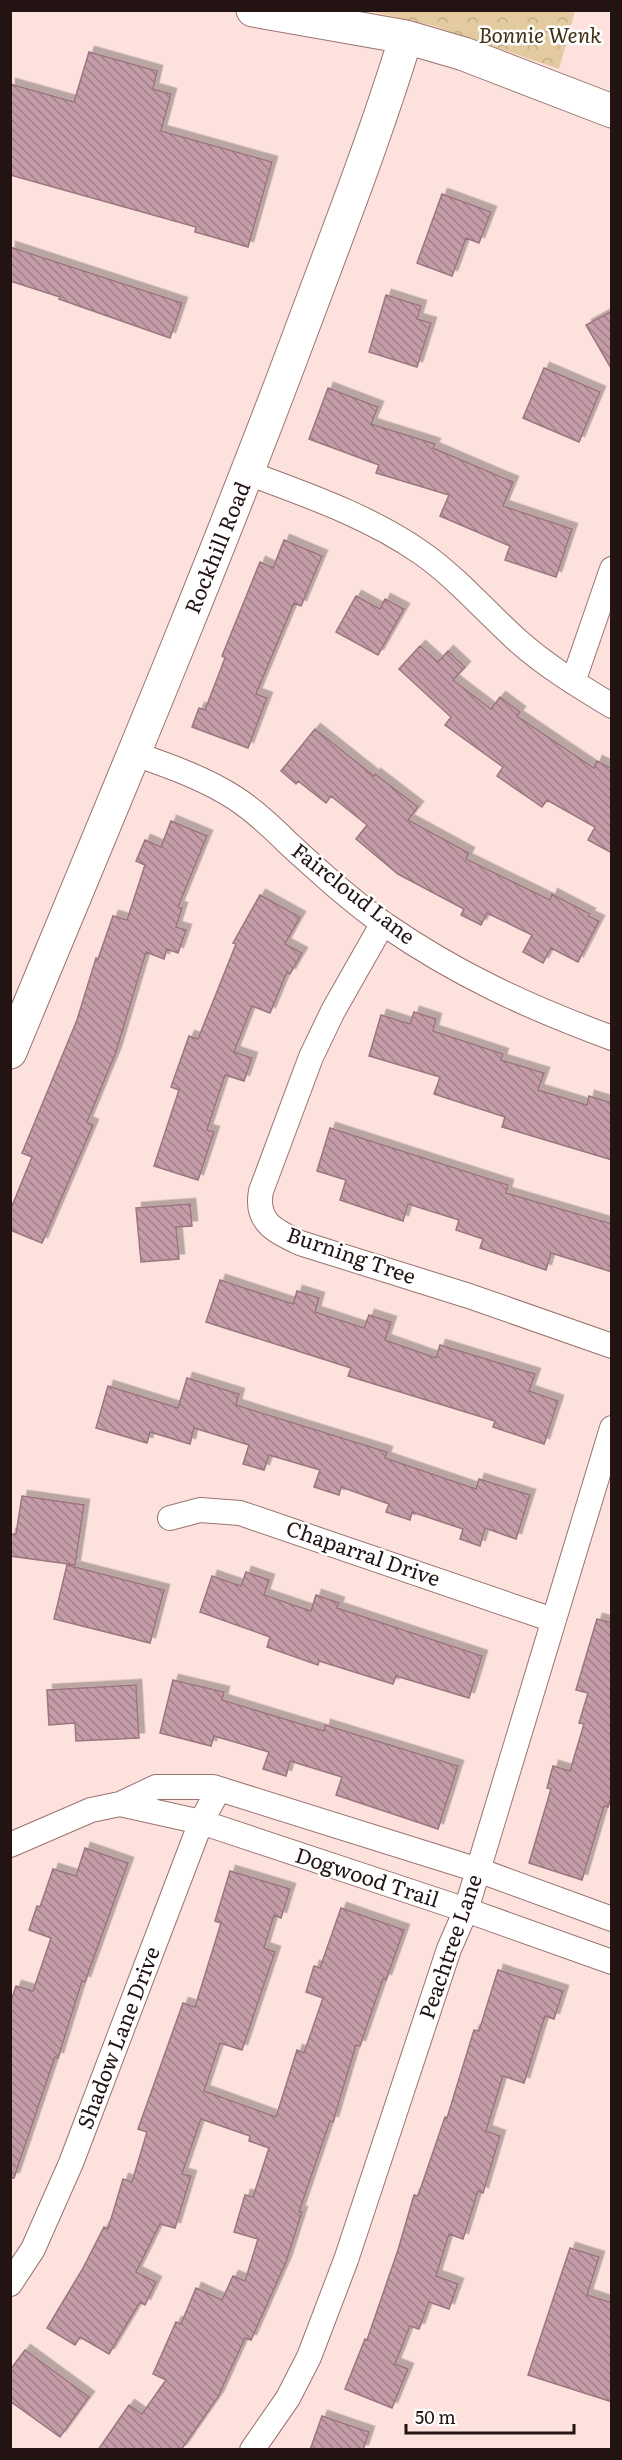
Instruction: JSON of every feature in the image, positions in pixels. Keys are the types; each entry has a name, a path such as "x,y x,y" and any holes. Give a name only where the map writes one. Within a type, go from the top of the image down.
{"street":[{"path":"253,10 406,37 464,54 612,111"},
{"name":"Rockhill Road","path":"10,1052 135,754 248,473 386,103 406,37"},
{"path":"248,473 350,514 421,553 472,594 523,645 573,682 612,706"},
{"path":"573,682 612,569"},
{"name":"Faircloud Lane","path":"135,754 205,781 236,798 258,815 326,878 384,923 457,970 537,1010 612,1038"},
{"name":"Burning Tree","path":"384,923 333,1011 311,1057 261,1191 259,1202 261,1214 266,1222 283,1235 300,1243 469,1296 612,1346"},
{"name":"Peachtree Lane","path":"252,2450 288,2398 309,2357 350,2248 449,1949 466,1911 612,1428"},
{"name":"Chaparral Drive","path":"170,1518 200,1510 240,1513 553,1620"},
{"name":"Dogwood Trail","path":"10,1845 91,1810 120,1804 156,1787 213,1787 478,1870 612,1920"},
{"name":"Shadow Lane Drive","path":"10,2284 33,2249 71,2163 201,1822 214,1798 213,1787"},
{"name":"Dogwood Trail","path":"120,1804 201,1822 612,1962"}],"green space":[{"name":"Bonnie Wenk","path":"369,11 575,11 559,69 434,26"}],"building":[{"path":"89,52 157,71 153,89 171,94 161,131 272,162 248,247 195,232 196,227 10,175 10,84 74,102"},
{"path":"442,194 491,212 479,243 466,238 452,276 417,263"},
{"path":"10,247 182,303 170,338 10,281"},
{"path":"386,295 421,306 417,319 431,323 417,367 369,352"},
{"path":"612,311 612,370 586,325"},
{"path":"544,368 600,392 579,442 523,418"},
{"path":"328,388 378,407 371,424 435,444 433,448 513,482 503,506 572,529 556,577 505,560 510,546 440,516 449,495 376,473 379,465 309,439"},
{"path":"284,540 322,556 301,606 294,603 256,694 267,698 248,748 192,727 199,708 205,710 225,658 222,656 260,562 273,568"},
{"path":"356,596 380,609 385,599 404,609 378,655 336,632"},
{"path":"420,646 438,662 448,651 465,667 453,680 491,709 500,697 520,712 517,716 594,768 597,761 612,769 612,853 588,840 595,827 547,800 542,807 497,776 503,767 445,725 451,717 399,669"},
{"path":"315,729 374,776 375,774 418,807 408,820 469,853 466,859 550,900 552,894 599,921 578,962 551,948 543,963 523,952 532,935 487,913 481,925 461,915 464,909 398,874 356,839 367,825 331,796 326,803 298,781 296,784 281,771"},
{"path":"171,821 207,836 178,907 182,908 176,927 186,930 178,953 167,949 164,959 146,952 116,1052 87,1122 93,1125 42,1243 10,1230 10,1211 32,1157 22,1153 77,1020 96,958 98,959 113,916 127,920 145,865 136,861 145,840 161,847"},
{"path":"260,895 300,917 285,944 302,953 290,974 287,972 270,1013 252,1006 234,1052 252,1058 244,1081 225,1075 207,1130 214,1132 198,1180 154,1166 179,1090 171,1087 189,1036 198,1039 236,944 233,943"},
{"path":"414,1012 436,1019 433,1031 503,1054 501,1060 544,1073 538,1090 587,1105 589,1096 612,1103 612,1160 502,1127 505,1117 434,1094 440,1077 369,1056 381,1015 410,1024"},
{"path":"330,1128 508,1185 506,1193 612,1224 612,1272 551,1253 546,1270 480,1248 483,1239 456,1230 459,1220 408,1204 403,1221 340,1200 346,1180 317,1171"},
{"path":"190,1204 192,1226 176,1227 179,1259 141,1262 136,1208"},
{"path":"220,1280 293,1304 297,1291 319,1298 315,1312 364,1328 369,1315 391,1322 385,1340 436,1358 440,1345 535,1374 529,1391 558,1401 544,1444 493,1427 495,1421 348,1376 351,1368 206,1322"},
{"path":"187,1378 239,1394 236,1405 387,1452 385,1458 476,1489 479,1479 530,1495 516,1539 485,1528 480,1546 460,1539 463,1529 412,1512 410,1520 386,1512 389,1504 341,1487 339,1495 314,1487 320,1470 269,1455 264,1470 243,1464 249,1445 194,1428 190,1444 150,1432 147,1443 96,1428 108,1386 178,1408"},
{"path":"22,1496 84,1505 75,1565 10,1556 10,1534 16,1534"},
{"path":"67,1565 164,1590 150,1643 54,1619"},
{"path":"246,1572 269,1580 264,1595 311,1611 316,1595 339,1603 337,1608 482,1656 469,1698 396,1676 393,1684 319,1661 318,1665 267,1647 270,1637 200,1612 212,1576 241,1586"},
{"path":"597,1619 612,1623 612,1794 608,1807 604,1806 582,1880 529,1863 551,1789 547,1788 553,1766 570,1771 584,1724 579,1723 588,1693 576,1690"},
{"path":"173,1680 224,1692 222,1700 324,1731 325,1725 458,1766 438,1829 336,1795 342,1777 290,1761 286,1776 263,1769 269,1752 214,1736 211,1746 160,1733"},
{"path":"136,1685 139,1738 76,1741 75,1723 49,1725 47,1690"},
{"path":"85,1848 128,1863 85,1982 82,1981 58,2058 55,2057 14,2178 10,2178 10,2004 16,1986 33,1991 51,1938 29,1930 37,1906 40,1907 53,1869 76,1876"},
{"path":"230,1871 290,1889 281,1918 274,1915 264,1948 275,1952 242,2050 220,2043 204,2091 276,2117 297,2050 304,2053 323,1998 306,1992 314,1966 320,1968 341,1908 404,1930 386,1980 383,1979 360,2046 356,2045 333,2122 330,2121 299,2212 302,2212 286,2262 251,2340 245,2338 218,2397 181,2450 98,2450 129,2405 142,2414 166,2380 153,2374 176,2322 181,2324 196,2288 222,2300 233,2276 245,2281 258,2239 234,2232 245,2195 253,2197 269,2148 249,2141 250,2136 201,2119 182,2174 191,2176 175,2228 160,2224 136,2272 156,2282 145,2305 140,2302 109,2354 80,2337 75,2345 47,2328 82,2270 104,2227 108,2229 123,2179 132,2182 147,2132 138,2129 183,2003 195,2007 221,1923 215,1921"},
{"path":"498,1970 563,1991 554,2019 545,2016 524,2083 503,2076 486,2131 500,2136 483,2193 478,2191 463,2239 449,2234 436,2276 458,2284 449,2309 429,2302 419,2329 410,2326 395,2364 408,2369 392,2408 345,2389 365,2339 367,2340 414,2195 418,2196 445,2117 447,2118 474,2030 479,2031"},
{"path":"570,2248 599,2257 587,2295 612,2303 612,2402 528,2375"},
{"path":"25,2350 89,2397 60,2437 10,2401 10,2370"},
{"path":"322,2416 369,2432 363,2450 310,2450"}]}
